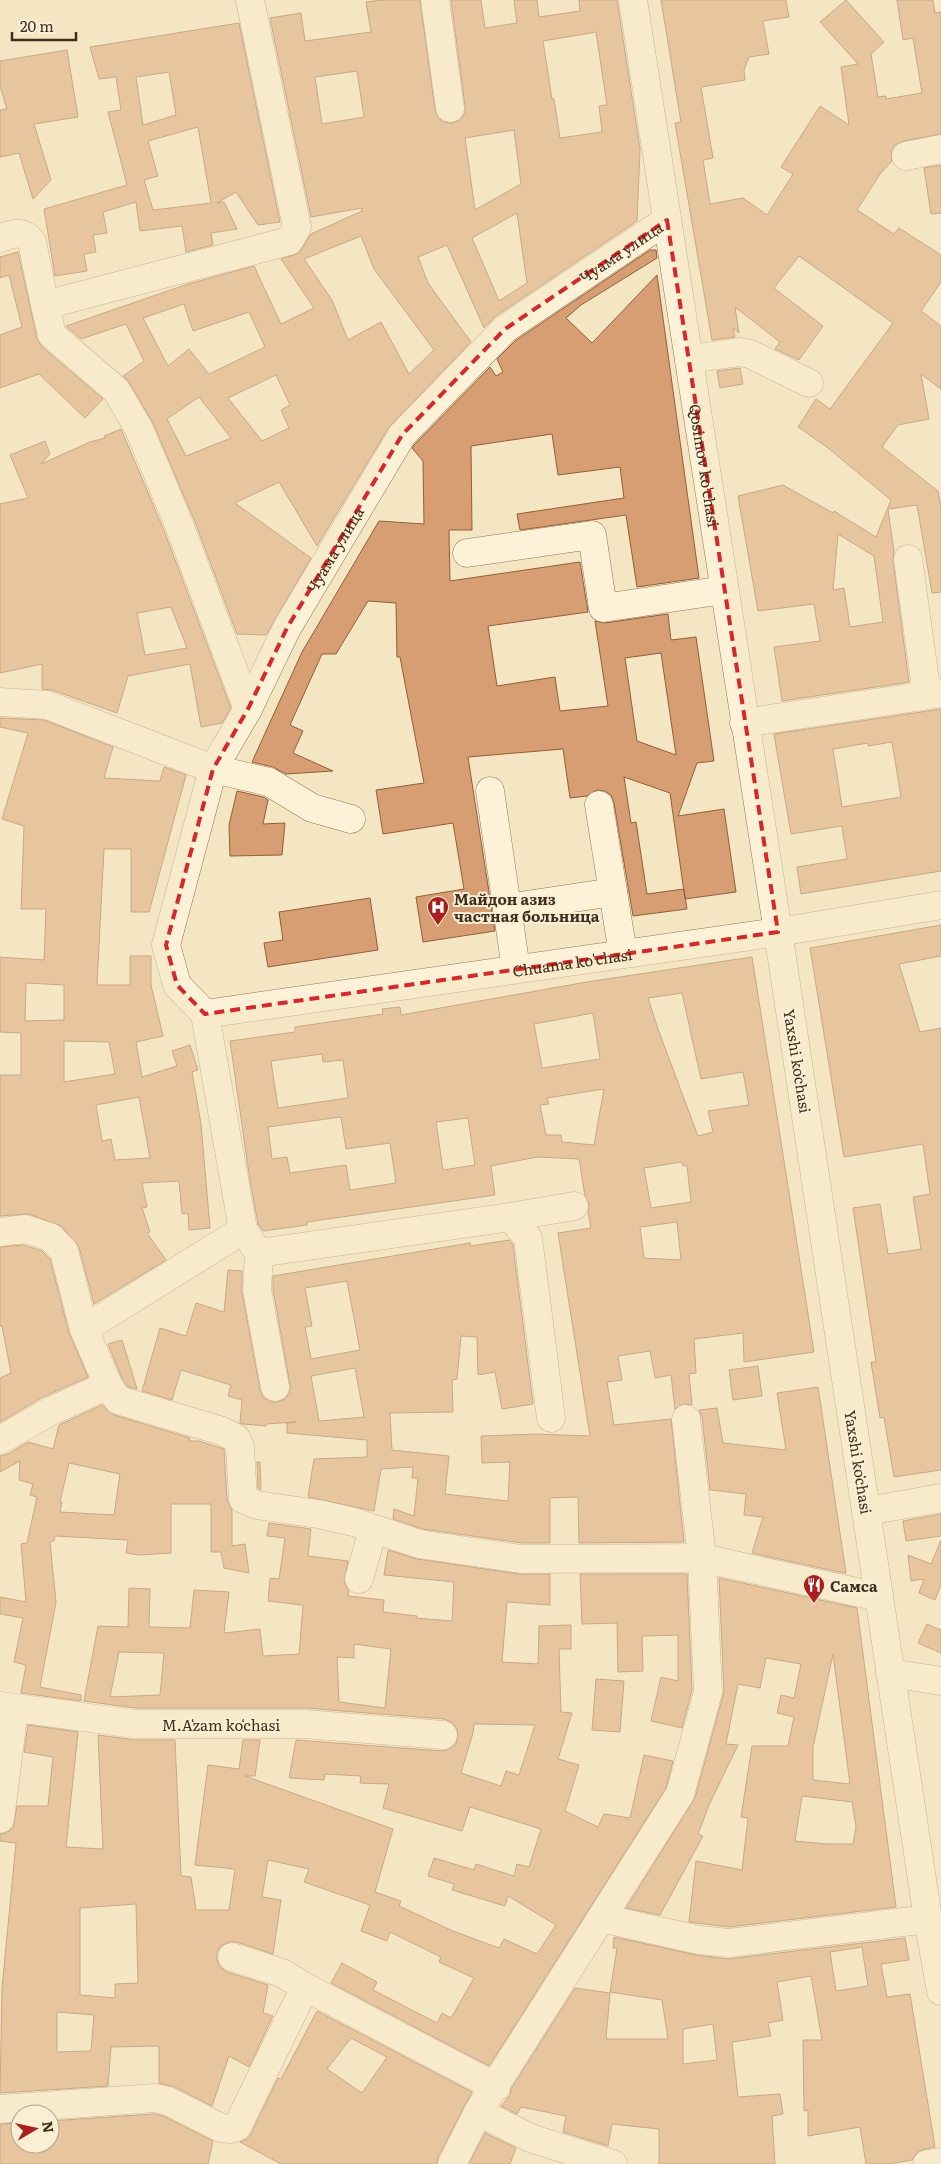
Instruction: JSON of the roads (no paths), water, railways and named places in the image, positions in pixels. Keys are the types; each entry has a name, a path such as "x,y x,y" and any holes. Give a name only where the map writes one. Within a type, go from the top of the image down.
{"street":[{"path":"45,305 290,241 297,227 250,0"},
{"path":"435,0 450,108"},
{"name":"Qosimov ko'chasi","path":"633,0 778,932"},
{"path":"906,156 941,150"},
{"name":"Чуама улица","path":"205,1014 177,985 166,944 213,769 248,709 287,628 402,434 505,329 667,220"},
{"path":"0,238 17,232 27,235 32,242 52,335 116,390 139,429 180,527 248,709"},
{"path":"689,359 740,352 750,354 808,383"},
{"path":"468,553 592,535 603,608 724,590"},
{"path":"744,723 934,694 908,559"},
{"path":"0,702 47,705 213,769 269,782 312,808 351,819"},
{"path":"490,791 516,970"},
{"path":"599,805 623,954"},
{"path":"507,908 613,892"},
{"name":"Chuama ko'chasi","path":"205,1014 778,932 941,905"},
{"name":"Yaxshi koʻchasi","path":"778,932 890,1672 931,1905 941,1991"},
{"path":"205,1014 243,1230 259,1254 257,1290 275,1387"},
{"path":"259,1254 574,1206"},
{"path":"510,1217 528,1238 551,1418"},
{"path":"0,1232 25,1229 50,1237 64,1251 84,1329 108,1385 118,1400 236,1438 240,1448 243,1500 354,1522 419,1544 521,1559 702,1558 879,1598"},
{"path":"84,1329 243,1230"},
{"path":"0,1440 51,1411 108,1385"},
{"path":"452,2164 478,2112 496,2087 680,1794 708,1692 702,1558 686,1419"},
{"path":"867,1511 941,1498"},
{"path":"360,1578 373,1530"},
{"path":"890,1672 941,1681"},
{"path":"0,1819 7,1708"},
{"name":"M.Aʻzam koʻchasi","path":"7,1708 135,1724 304,1724 443,1735"},
{"path":"601,1918 699,1940 729,1943 931,1905"},
{"path":"232,1957 282,1972 305,1987 496,2087"},
{"path":"0,2109 154,2098 168,2101 221,2128 230,2129 237,2127 305,1987"},
{"path":"478,2112 533,2139 613,2164"},
{"path":"927,2164 941,2162"}],"place":[{"name":"Майдон азиз частная больница","path":"438,926"},
{"name":"Самса","path":"814,1604"}]}
